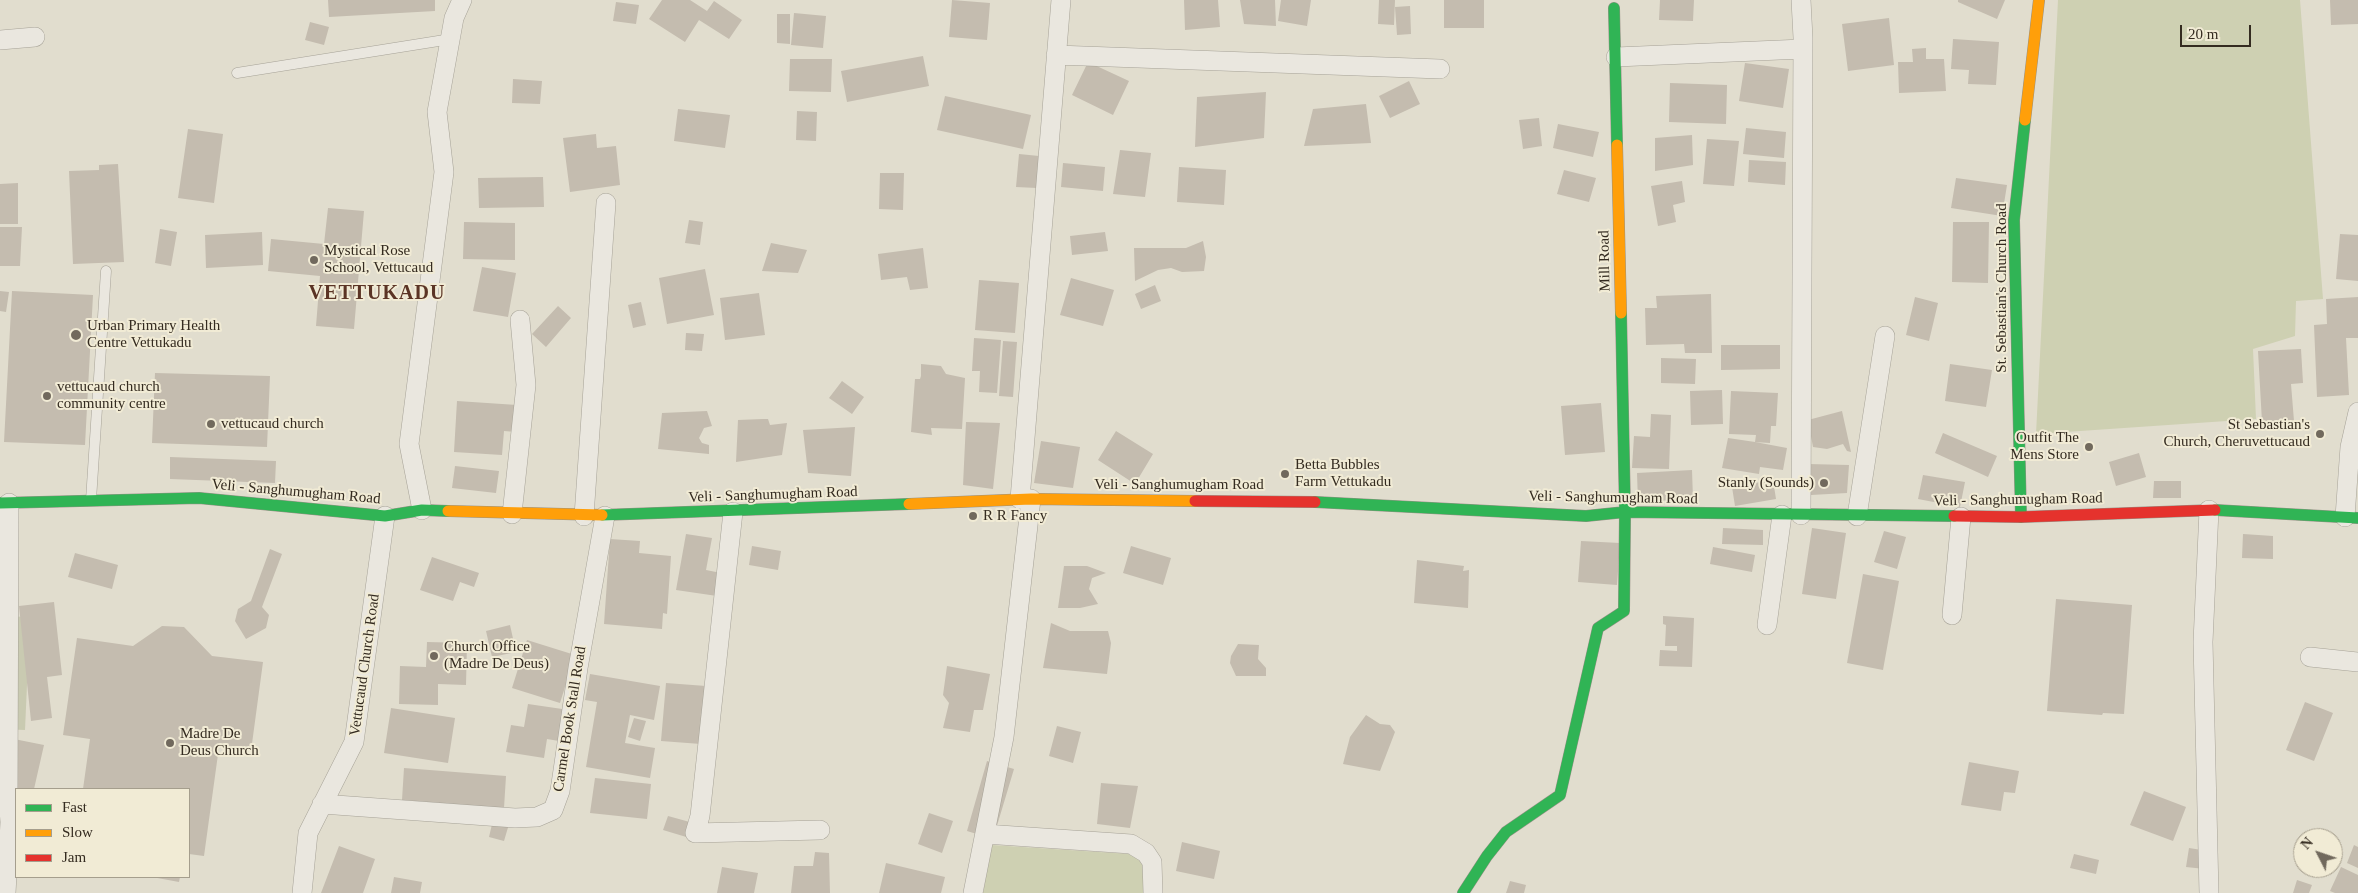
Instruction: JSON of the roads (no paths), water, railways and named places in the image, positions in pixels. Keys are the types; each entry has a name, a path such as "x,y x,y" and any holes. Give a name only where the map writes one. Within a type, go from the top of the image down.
{"main road":[{"name":"St. Sebastian's Church Road","path":"2021,517 2014,220 2039,0"},
{"name":"Mill Road","path":"1463,893 1487,856 1506,832 1560,795 1598,628 1624,611 1625,512 1614,8"},
{"name":"Veli - Sanghumugham Road","path":"4,503 199,498 385,516 422,510 605,516 1025,499 1350,502 1586,516 1625,512 2021,517 2209,510 2352,518"}],"street":[{"path":"422,510 410,444 444,172 437,112 454,18 462,0"},
{"path":"973,893 1006,727 1025,499 1061,0"},
{"path":"1801,0 1803,49 1801,515"},
{"path":"0,40 36,37"},
{"path":"1616,58 1803,49"},
{"path":"1056,55 1440,69"},
{"path":"584,516 606,202"},
{"path":"512,514 526,385 520,320"},
{"path":"1857,516 1885,336"},
{"path":"2352,518 2350,447 2358,412"},
{"path":"4,503 8,797 10,822 6,893"},
{"path":"2209,510 2203,642 2209,893"},
{"path":"733,512 700,816 695,833 820,830"},
{"path":"1767,625 1782,515"},
{"name":"Vettucaud Church Road","path":"302,893 308,833 354,742 385,516"},
{"name":"Carmel Book Stall Road","path":"322,804 515,818 537,817 553,810 560,791 578,668 605,516"},
{"path":"1952,615 1962,517"},
{"path":"2310,657 2358,662"},
{"path":"985,834 1132,844 1146,853 1152,862 1153,893"}],"lane":[{"path":"237,73 451,39"},
{"path":"91,501 106,271"}],"place":[{"name":"Mystical Rose School, Vettucaud","path":"314,260"},
{"name":"Urban Primary Health Centre Vettukadu","path":"76,335"},
{"name":"vettucaud church community centre","path":"47,396"},
{"name":"vettucaud church","path":"211,424"},
{"name":"St Sebastian's Church, Cheruvettucaud","path":"2320,434"},
{"name":"Outfit The Mens Store","path":"2089,447"},
{"name":"Betta Bubbles Farm Vettukadu","path":"1285,474"},
{"name":"Stanly (Sounds)","path":"1824,483"},
{"name":"R R Fancy","path":"973,516"},
{"name":"Church Office (Madre De Deus)","path":"434,656"},
{"name":"Madre De Deus Church","path":"170,743"}],"district":[{"name":"VETTUKADU","path":"377,294"}]}
